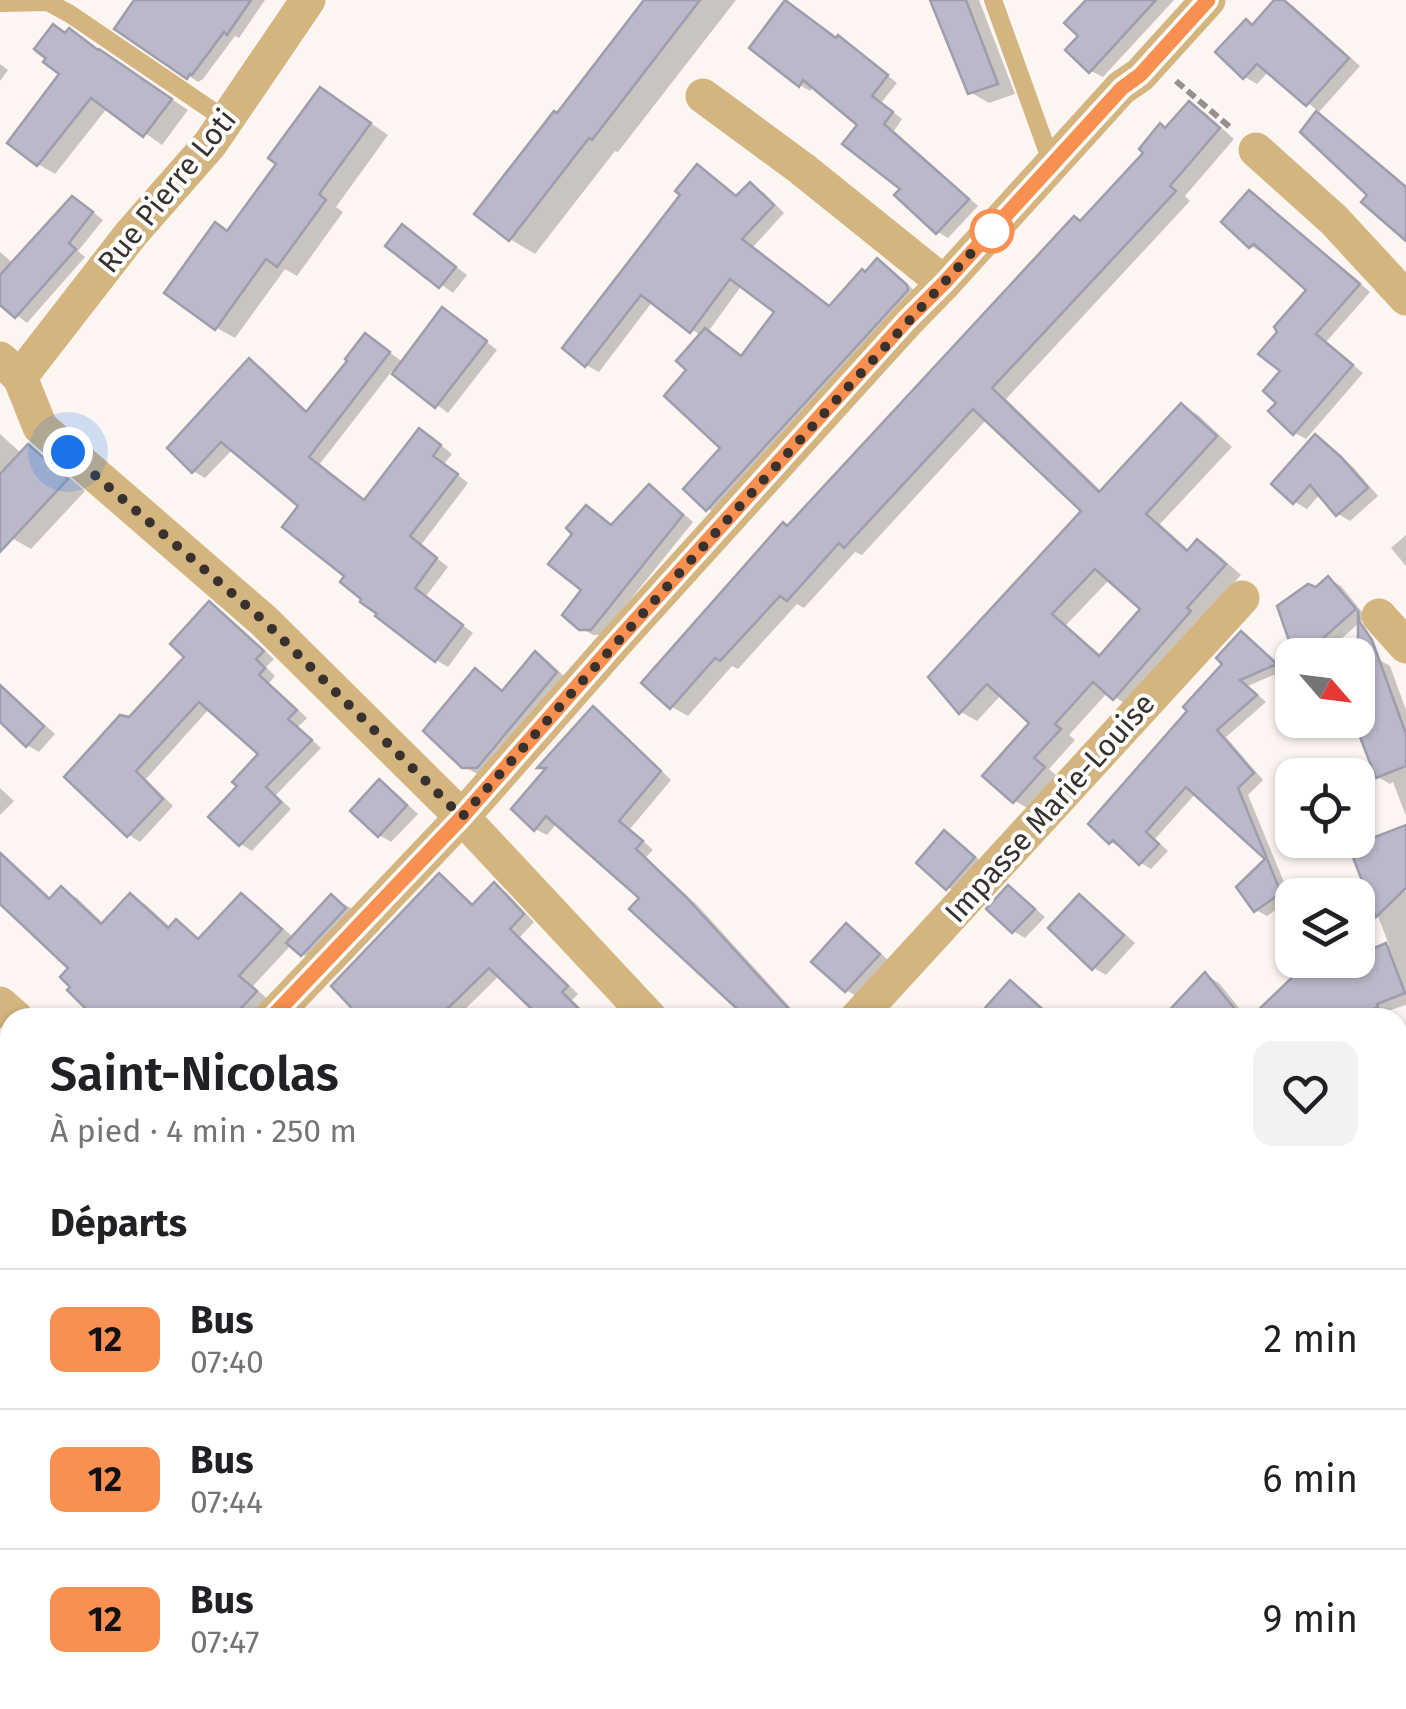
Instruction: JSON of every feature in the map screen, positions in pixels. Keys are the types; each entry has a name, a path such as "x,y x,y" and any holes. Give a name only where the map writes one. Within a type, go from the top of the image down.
{"street":[{"name":"Rue Pierre Loti","path":"10,368 210,144 308,0"},
{"path":"281,1008 462,817 906,321 1208,0"},
{"path":"703,96 801,168 944,283"},
{"path":"1256,150 1334,220 1406,298"},
{"path":"10,368 40,427 264,621 462,817 641,1008"},
{"name":"Impasse Marie-Louise","path":"866,1008 1242,598"},
{"path":"1379,616 1406,646"}],"lane":[{"path":"993,0 1052,164"},
{"path":"0,3 48,2 226,120"}],"path":[{"path":"1152,61 1256,150"}],"building":[{"path":"134,0 251,0 227,35 224,32 187,79 114,29"},
{"path":"644,0 700,0 509,241 474,214"},
{"path":"785,0 888,75 872,96 893,112 884,124 969,199 936,234 894,195 900,189 842,144 857,125 803,80 799,87 749,48"},
{"path":"930,0 966,0 998,84 968,94"},
{"path":"1086,0 1156,0 1089,73 1065,50 1078,36 1064,23"},
{"path":"1274,0 1284,0 1349,58 1306,106 1257,64 1243,79 1215,52 1246,19 1252,25"},
{"path":"53,24 65,33 69,28 172,99 143,137 91,98 37,166 7,143 59,74 34,49"},
{"path":"320,87 371,123 319,194 326,200 277,267 266,259 215,330 164,293 215,222 227,231 276,164 268,158"},
{"path":"1189,101 1220,128 1170,186 1176,191 992,388 1099,492 1181,403 1217,436 1146,514 1187,551 1197,539 1226,564 1187,608 1191,611 1113,700 1093,682 1055,724 1061,729 1034,758 1045,767 1013,803 982,776 1029,723 987,684 959,714 928,677 1081,511 973,409 844,548 839,543 787,601 780,596 720,661 715,658 670,709 641,683 783,522 787,526 1074,216 1080,221 1143,153 1139,149 1160,123 1165,128","holes":["1095,569 1140,609 1099,656 1052,614"]},
{"path":"1316,111 1406,187 1406,241 1361,202 1367,195 1300,132"},
{"path":"697,164 736,196 750,182 774,205 742,239 829,306 877,258 908,290 706,511 683,489 720,448 664,396 686,370 676,361 705,328 741,356 774,312 730,279 690,333 641,295 585,367 562,348 680,195 675,191"},
{"path":"1249,190 1360,284 1316,334 1353,365 1293,435 1268,411 1276,403 1263,391 1280,371 1258,354 1277,332 1274,327 1306,290 1254,244 1249,248 1221,222"},
{"path":"72,196 93,212 69,243 76,249 15,318 0,305 0,275"},
{"path":"402,224 456,267 439,288 385,246"},
{"path":"442,307 487,341 435,408 392,374"},
{"path":"365,333 390,352 309,457 364,500 419,428 441,445 433,456 458,474 410,536 437,558 415,588 463,625 435,662 375,616 340,582 344,576 282,527 298,506 221,442 192,473 167,448 249,358 306,412"},
{"path":"1315,434 1368,488 1336,516 1310,485 1293,504 1271,484"},
{"path":"28,444 68,479 0,552 0,474"},
{"path":"649,484 683,515 591,630 579,630 562,615 581,590 548,564 572,534 566,528 586,505 611,525"},
{"path":"1328,576 1356,609 1323,638 1288,638 1277,606 1308,584 1316,587"},
{"path":"209,601 264,651 256,659 265,668 259,675 297,710 288,719 312,740 266,787 281,802 239,846 208,817 237,786 232,782 258,754 199,702 136,771 163,799 127,837 64,777 120,715 129,717 184,657 170,644"},
{"path":"1358,610 1359,621 1371,638 1358,638"},
{"path":"1241,631 1275,662 1240,680 1257,695 1217,730 1254,773 1238,788 1275,878 1275,897 1254,912 1236,887 1265,859 1186,787 1146,832 1159,844 1139,865 1113,840 1109,844 1088,824 1187,711 1183,707 1222,664 1216,658"},
{"path":"1375,648 1406,734 1406,766 1376,778 1375,758 1368,758 1360,738 1375,738"},
{"path":"535,651 557,672 477,768 462,768 423,731 475,668 502,691"},
{"path":"0,685 44,726 26,747 0,722"},
{"path":"593,706 661,771 619,821 643,841 636,849 686,897 788,1008 736,1008 629,909 639,898 546,816 534,831 511,809 546,768 537,768"},
{"path":"379,779 407,805 378,837 350,811"},
{"path":"1406,825 1406,888 1376,917 1375,878 1361,878 1353,858 1375,858 1375,837"},
{"path":"944,830 975,857 946,890 916,863"},
{"path":"0,853 49,899 61,886 101,924 130,893 168,928 176,919 198,939 241,893 282,929 239,976 257,991 241,1008 85,1008 60,977 68,968 0,904"},
{"path":"439,873 472,905 494,882 524,914 510,929 568,986 562,992 578,1008 531,1008 489,968 448,1008 352,1008 331,986"},
{"path":"1008,885 1035,909 1012,933 986,909"},
{"path":"331,894 346,908 301,956 286,943"},
{"path":"1079,894 1124,935 1092,970 1048,928"},
{"path":"846,923 880,954 845,992 811,962"},
{"path":"1386,943 1405,993 1376,1008 1260,1008 1291,978 1375,978 1375,948"},
{"path":"1205,972 1234,1008 1171,1008"},
{"path":"1010,980 1041,1008 985,1008"}],"bus line":[{"name":"12","path":"281,1008 462,817 906,321 1208,0"}],"route":[{"path":"68,452 264,621 462,817 906,321 999,223 992,231"}]}
